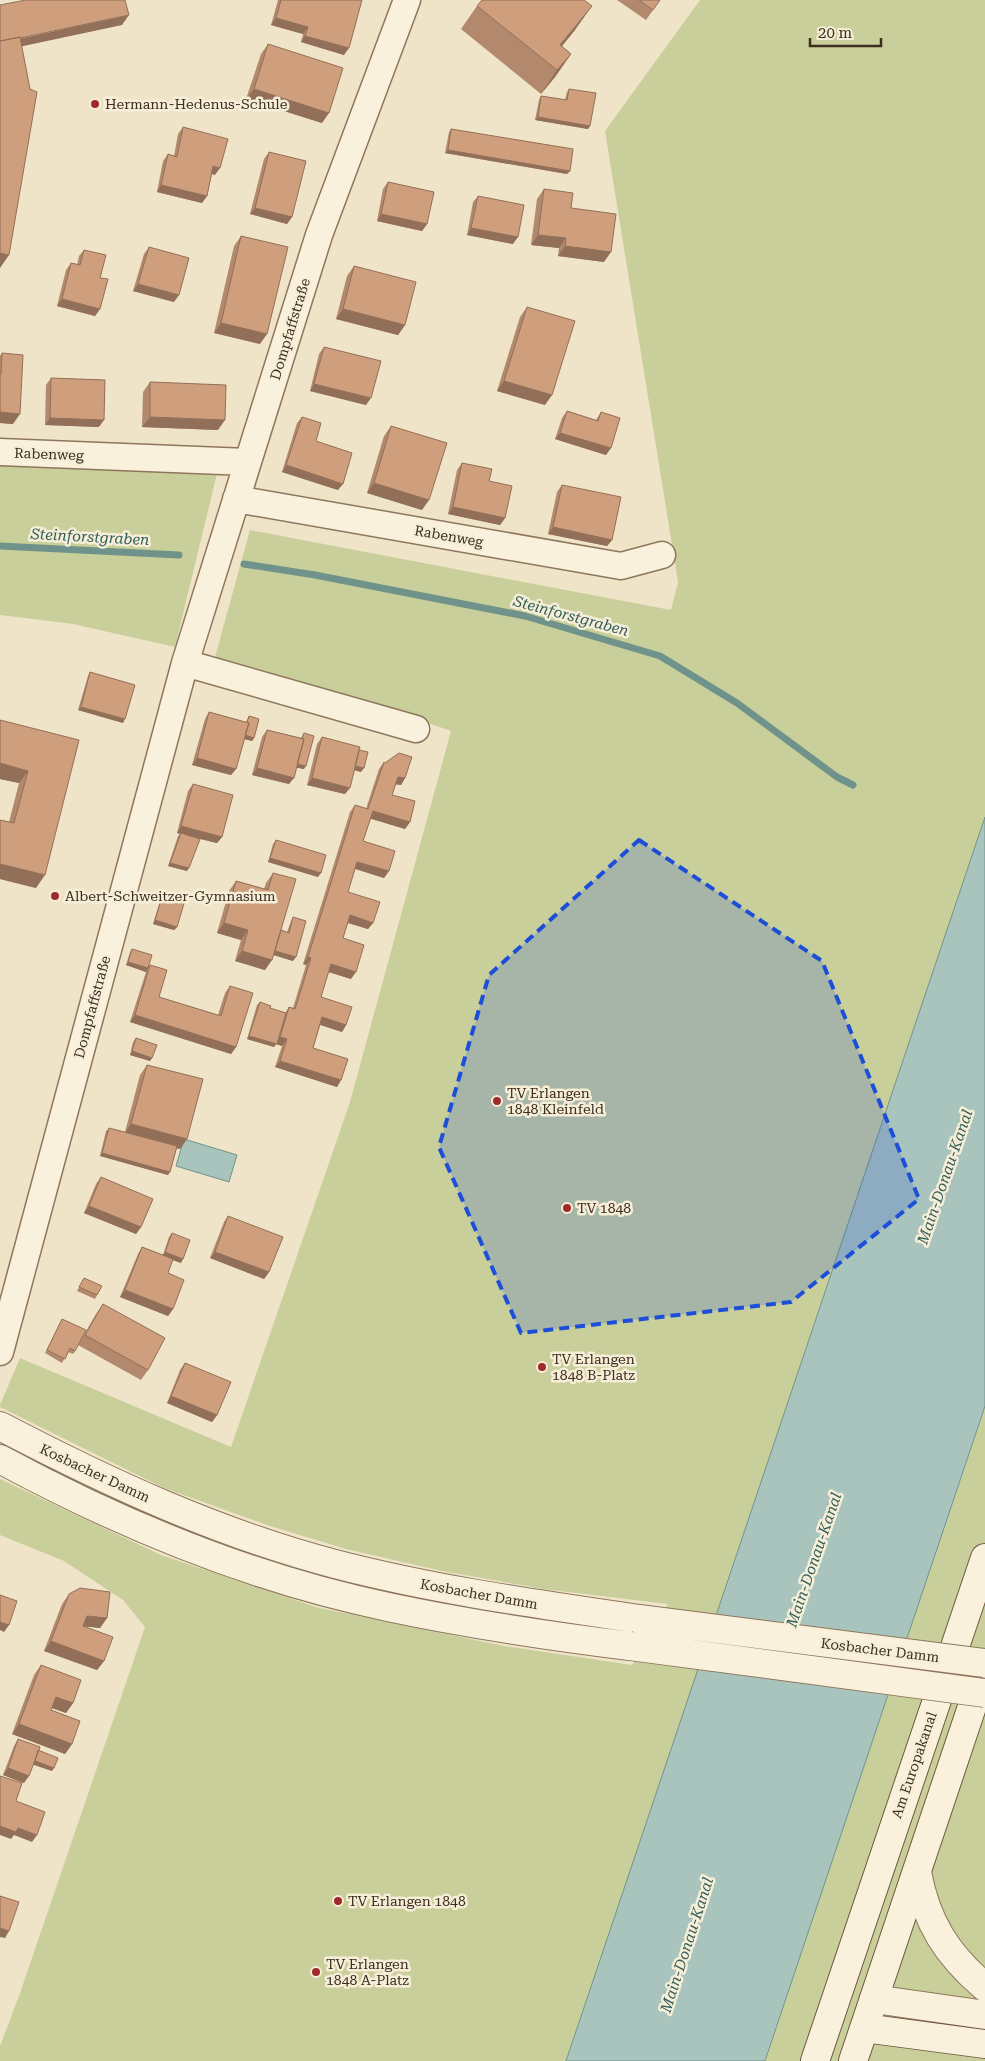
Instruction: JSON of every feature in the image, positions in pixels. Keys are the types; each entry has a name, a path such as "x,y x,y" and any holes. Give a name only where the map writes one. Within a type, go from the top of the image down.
{"street":[{"name":"Dompfaffstraße","path":"0,1352 185,663 319,235 407,0"},
{"name":"Rabenweg","path":"0,452 247,462"},
{"name":"Rabenweg","path":"236,499 621,566 662,555"},
{"path":"185,663 416,729"},
{"name":"Kosbacher Damm","path":"0,1426 79,1467 178,1512 299,1553 388,1577 475,1595 639,1619 985,1663"},
{"name":"Kosbacher Damm","path":"0,1459 77,1499 139,1527 225,1560 386,1607 502,1629 985,1693"},
{"name":"Am Europakanal","path":"814,2061 985,1558"},
{"path":"853,2061 864,2011 917,1872 985,1668"},
{"path":"917,1872 922,1901 938,1934 954,1957 985,1987"},
{"path":"845,1974 864,2011 985,2044"},
{"path":"829,2020 864,2011 985,2015"}],"highlighted area":[{"path":"639,840 822,961 919,1199 791,1302 521,1333 439,1147 489,975"}],"green space":[{"path":"700,0 985,0 985,817 566,2061 0,2061 0,2046 19,1996 145,1627 123,1600 64,1561 0,1535 0,1479 161,1555 319,1608 504,1646 632,1665 668,1604 543,1589 442,1571 346,1549 270,1526 164,1488 0,1407 0,1405 20,1358 231,1447 350,1102 451,731 215,657 250,530 671,610 678,582 605,131"},
{"path":"0,452 220,461 175,647 73,624 0,615"},
{"path":"985,1406 985,2061 765,2061"}],"water":[{"name":"Main-Donau-Kanal","path":"985,817 985,1406 765,2061 566,2061"},
{"path":"184,1139 237,1155 229,1182 176,1166"}],"building":[{"path":"26,0 125,0 129,15 0,41 0,5"},
{"path":"281,0 362,0 349,48 305,36 308,27 276,18"},
{"path":"482,0 584,0 592,6 560,45 571,54 557,70 477,6"},
{"path":"639,0 660,0 653,10"},
{"path":"20,37 30,89 37,92 9,255 0,253 0,41"},
{"path":"268,44 343,68 329,113 254,89"},
{"path":"569,89 596,93 590,126 538,117 541,96 567,100"},
{"path":"183,127 228,139 220,168 213,166 207,196 161,185 168,154 177,157"},
{"path":"451,129 573,149 570,171 448,150"},
{"path":"269,152 306,161 292,217 255,208"},
{"path":"388,182 434,192 427,224 381,214"},
{"path":"544,189 573,193 571,208 616,214 611,252 565,246 566,238 538,235"},
{"path":"478,196 524,205 518,237 471,228"},
{"path":"241,236 288,247 267,334 221,323"},
{"path":"149,247 189,258 179,295 138,284"},
{"path":"84,250 106,255 100,278 108,279 100,309 62,299 71,263 80,265"},
{"path":"354,266 416,282 405,325 343,309"},
{"path":"527,307 575,321 552,395 504,381"},
{"path":"324,347 381,361 371,398 314,384"},
{"path":"2,353 23,355 20,414 0,412"},
{"path":"51,378 105,380 104,420 50,418"},
{"path":"150,382 226,385 225,420 150,417"},
{"path":"567,411 598,421 601,412 620,418 611,448 560,433"},
{"path":"302,417 321,423 316,441 352,453 343,484 286,465"},
{"path":"391,426 447,443 429,500 374,483"},
{"path":"462,463 492,469 489,481 512,486 505,518 453,507"},
{"path":"562,485 621,497 612,540 553,527"},
{"path":"90,672 135,685 125,719 81,707"},
{"path":"209,712 249,723 236,769 197,758"},
{"path":"249,716 259,719 254,738 245,735"},
{"path":"0,720 79,740 45,875 0,864 0,820 14,823 28,771 0,763"},
{"path":"267,730 304,739 294,778 257,768"},
{"path":"304,733 314,736 306,766 297,764"},
{"path":"322,737 360,747 350,788 312,778"},
{"path":"359,750 368,752 364,768 355,766"},
{"path":"399,753 412,757 405,778 398,777 392,795 415,801 410,822 373,811 363,841 395,851 389,871 357,862 348,892 380,902 373,923 350,915 343,938 364,945 356,972 331,964 321,997 352,1007 346,1025 322,1017 313,1048 348,1059 341,1080 280,1061 287,1039 280,1037 289,1007 295,1009 311,958 308,957 355,805 368,809 384,762"},
{"path":"193,784 233,795 222,837 181,826"},
{"path":"181,833 200,839 189,868 170,863"},
{"path":"276,840 326,855 321,873 270,858"},
{"path":"273,873 296,879 272,960 242,951 248,930 224,923 236,881 268,890"},
{"path":"164,891 186,897 177,927 155,920"},
{"path":"293,917 306,921 296,957 275,951 281,930 289,933"},
{"path":"132,949 152,955 148,968 128,962"},
{"path":"150,965 167,970 159,997 221,1016 230,986 253,993 236,1047 135,1015"},
{"path":"260,1002 271,1006 270,1008 286,1013 277,1044 249,1036"},
{"path":"136,1038 157,1045 152,1058 132,1051"},
{"path":"147,1065 203,1079 187,1139 131,1124"},
{"path":"109,1128 177,1146 170,1172 102,1153"},
{"path":"101,1177 153,1199 141,1227 89,1206"},
{"path":"228,1216 283,1237 269,1272 215,1252"},
{"path":"172,1233 190,1240 183,1259 165,1252"},
{"path":"142,1247 173,1259 168,1273 184,1280 173,1309 125,1290"},
{"path":"84,1278 102,1286 97,1295 79,1287"},
{"path":"103,1304 165,1338 148,1370 85,1335"},
{"path":"62,1319 86,1330 75,1351 70,1348 65,1359 47,1350"},
{"path":"185,1363 231,1382 217,1415 171,1396"},
{"path":"80,1588 110,1592 107,1618 87,1616 83,1626 113,1637 104,1661 51,1641 69,1594"},
{"path":"0,1595 17,1601 9,1625 0,1622"},
{"path":"41,1665 81,1680 73,1703 56,1697 51,1710 80,1721 72,1744 19,1724"},
{"path":"18,1739 40,1747 29,1776 8,1768"},
{"path":"38,1750 58,1758 54,1768 35,1761"},
{"path":"0,1776 22,1783 16,1801 45,1812 37,1835 18,1828 16,1832 0,1826"},
{"path":"0,1896 19,1902 9,1931 0,1928"}],"waterway":[{"name":"Steinforstgraben","path":"0,546 179,555"},
{"name":"Steinforstgraben","path":"244,564 315,575 525,616 660,656 737,703 837,777 853,785"}],"place":[{"name":"Hermann-Hedenus-Schule","path":"95,104"},
{"name":"Albert-Schweitzer-Gymnasium","path":"55,896"},
{"name":"TV Erlangen 1848 Kleinfeld","path":"497,1101"},
{"name":"TV 1848","path":"567,1208"},
{"name":"TV Erlangen 1848 B-Platz","path":"542,1367"},
{"name":"TV Erlangen 1848","path":"338,1901"},
{"name":"TV Erlangen 1848 A-Platz","path":"316,1972"}]}
